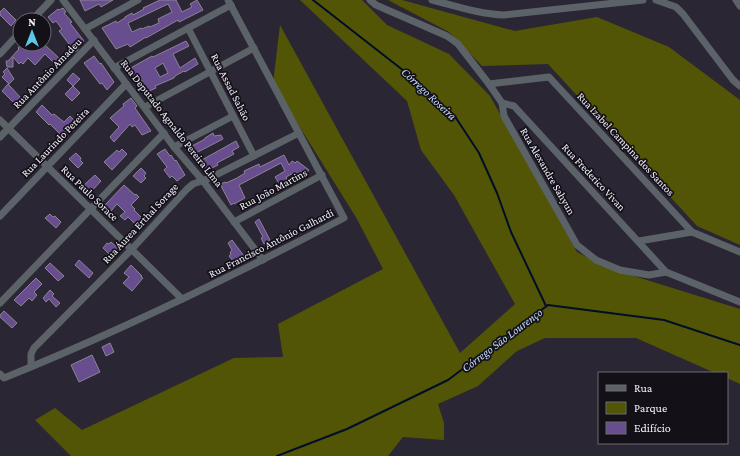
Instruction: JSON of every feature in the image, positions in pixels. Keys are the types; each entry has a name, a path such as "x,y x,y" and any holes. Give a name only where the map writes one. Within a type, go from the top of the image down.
{"street":[{"path":"40,12 51,0"},
{"name":"Rua Deputado Agnaldo Pereira Lima","path":"63,0 174,147 203,181 263,260"},
{"path":"85,29 138,0"},
{"name":"Rua Alexandre Sahyun","path":"370,0 376,5 447,36 458,44 502,103 504,116 577,245 596,260 620,270 649,275 666,272 740,302"},
{"path":"432,0 477,12 504,15 643,0"},
{"path":"656,0 664,1 676,7 683,14 733,80 740,86"},
{"path":"736,0 740,6"},
{"path":"114,68 188,28 229,2"},
{"name":"Rua Francisco Antônio Galhardi","path":"2,376 32,366 182,299 263,260 344,218 229,2"},
{"name":"Rua Assad Sahão","path":"188,28 211,71 232,116 254,156"},
{"name":"Rua Antônio Amadeu","path":"0,137 94,40"},
{"path":"0,54 12,41"},
{"path":"144,107 254,48"},
{"name":"Rua Izabel Campina dos Santos","path":"489,84 549,77 692,232 740,252"},
{"name":"Rua Laurindo Pereira","path":"0,216 126,84"},
{"name":"Rua Frederico Vivan","path":"502,103 514,106 666,272"},
{"path":"174,147 232,116"},
{"name":"Rua Paulo Sorace","path":"0,120 182,299"},
{"path":"0,303 164,133"},
{"name":"Rua Áurea Erthal Sorage","path":"32,366 32,354 34,348 132,249 187,189 193,184 203,181 299,133"},
{"name":"Rua João Martins","path":"234,222 322,175"},
{"path":"639,242 692,232"}],"green space":[{"path":"300,0 362,0 387,25 449,54 490,96 577,252 608,268 740,309 740,384 728,378 728,372 713,372 636,338 545,338 517,351 478,386 438,404 444,423 444,440 403,437 388,456 71,456 35,420 55,408 82,430 234,358 283,357 278,324 383,269 357,219 273,84 280,25 460,353 515,304 454,195 421,150 407,101"},
{"path":"388,0 402,0 515,31 597,17 669,47 740,100 740,245 697,226 548,64 482,66 449,32"}],"building":[{"path":"80,0 113,0 101,7 99,4 85,11"},
{"path":"160,0 176,0 182,12 192,7 190,4 197,0 203,10 179,22 178,20 130,47 128,44 116,49 102,28 116,21 117,23 132,13 133,15 144,9 143,8","holes":["168,4 172,12 158,19 159,23 132,32 128,23"]},
{"path":"4,8 12,16 11,26 0,15 0,12"},
{"path":"63,8 66,12 64,13 72,22 70,23 84,41 78,45 78,50 70,55 67,51 70,49 69,44 59,31 62,29 56,21 53,23 52,22 52,14 58,9"},
{"path":"186,41 189,46 173,54 180,68 195,58 198,64 175,76 174,78 155,86 156,88 147,92 142,81 139,82 136,76 133,77 129,69 152,56 153,57","holes":["163,63 168,73 160,77 155,68"]},
{"path":"16,52 52,52 60,59 55,64 45,54 35,65 28,58 23,64 21,62 19,64 13,57 13,67 7,67 6,61 8,61"},
{"path":"94,56 100,64 101,63 114,82 107,90 102,83 100,84 84,63"},
{"path":"7,68 14,79 9,84 2,77 5,74 3,72"},
{"path":"73,73 80,79 73,86 67,80"},
{"path":"8,84 21,98 15,104 2,91"},
{"path":"73,86 80,93 72,101 65,94"},
{"path":"131,98 137,106 135,108 151,131 142,135 135,125 132,127 130,124 114,142 110,137 119,127 110,118"},
{"path":"42,105 52,115 54,114 64,122 70,116 76,122 70,129 72,130 64,138 36,112"},
{"path":"213,133 214,136 221,135 223,139 196,153 192,146"},
{"path":"236,141 239,147 232,151 234,154 217,163 218,165 205,170 200,161"},
{"path":"122,149 127,154 112,170 104,162 117,150 119,152"},
{"path":"165,149 175,161 176,160 185,175 177,181 172,176 170,178 164,170 167,167 157,154"},
{"path":"76,153 81,158 80,160 83,163 78,168 69,159"},
{"path":"284,155 289,165 292,161 295,163 297,161 309,170 303,177 295,172 286,177 288,181 280,185 275,177 285,171 281,163 239,185 245,198 231,205 220,184 237,178 245,173 244,171 259,164 260,167"},
{"path":"141,168 146,173 144,176 146,178 141,183 133,176"},
{"path":"95,175 101,181 89,194 85,190 87,188 84,185"},
{"path":"124,185 139,197 131,205 144,220 138,227 128,217 125,220 120,216 125,212 117,204 111,211 105,205"},
{"path":"50,214 53,217 55,216 61,222 56,228 45,218"},
{"path":"259,219 270,240 264,244 261,238 263,237 255,222"},
{"path":"232,240 244,256 235,261 233,261 229,256 232,250 228,243"},
{"path":"111,242 118,248 111,256 103,248 107,243 109,244"},
{"path":"79,260 93,273 89,278 75,265"},
{"path":"50,263 64,276 58,281 45,268"},
{"path":"131,265 143,278 132,291 123,283 129,277 124,273"},
{"path":"36,278 42,284 34,292 37,295 32,301 29,298 21,306 14,300"},
{"path":"50,290 54,294 52,296 60,303 56,307 49,299 46,302 43,298"},
{"path":"4,311 17,323 12,328 0,317"},
{"path":"110,343 114,352 106,356 102,347"},
{"path":"92,355 100,372 79,382 71,365"}],"waterway":[{"name":"Córrego Roseira","path":"313,0 413,78 456,118 479,153 497,193 511,232 546,306"},
{"name":"Córrego São Lourenço","path":"277,456 347,429 448,380 548,305 664,320 740,345"}]}
